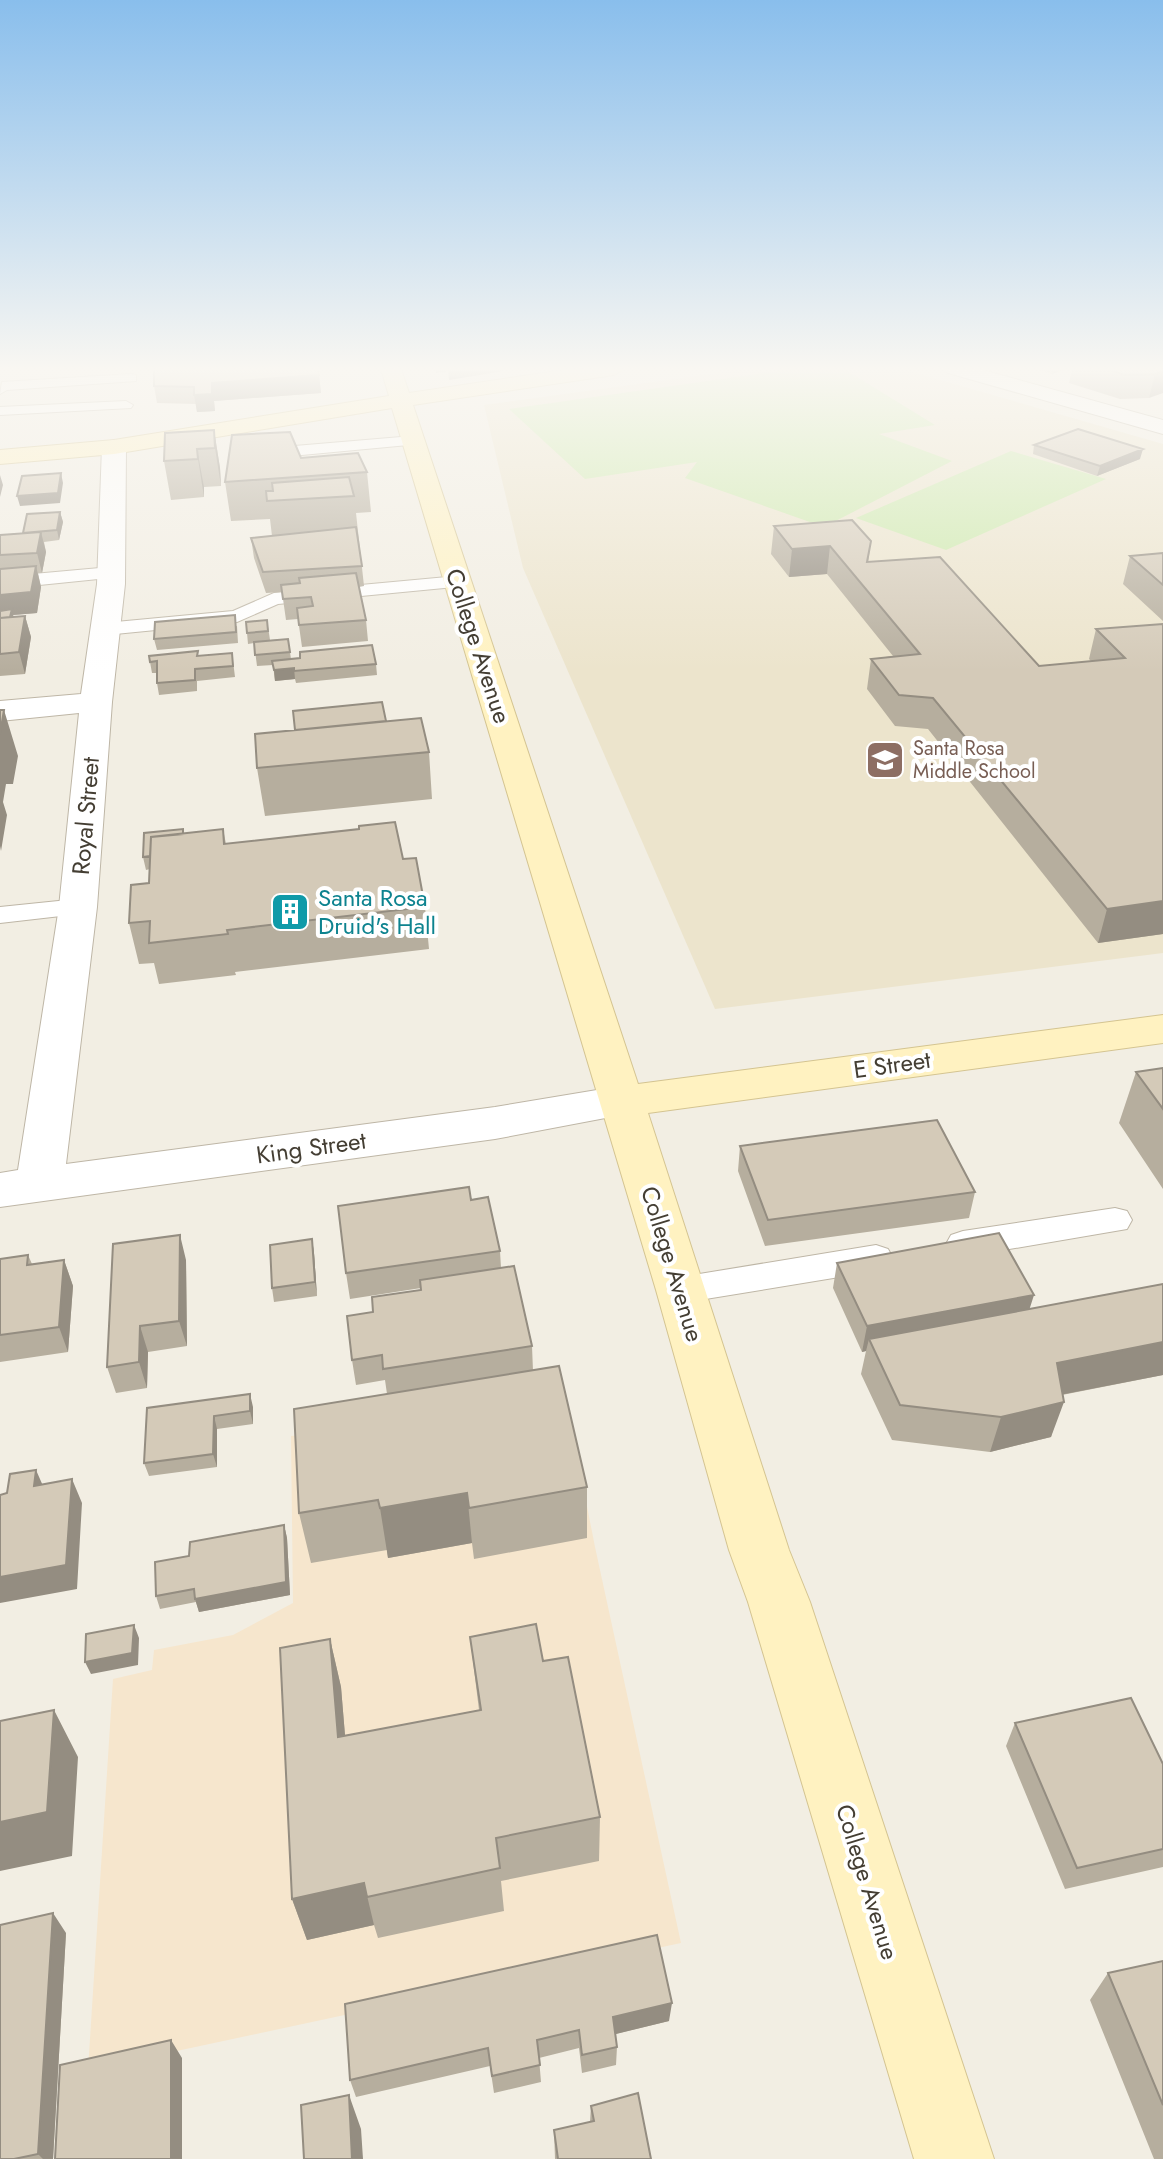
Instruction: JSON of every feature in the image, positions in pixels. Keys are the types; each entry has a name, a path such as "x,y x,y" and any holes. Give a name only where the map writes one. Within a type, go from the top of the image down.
{"main road":[{"name":"College Avenue","path":"422,470 681,1290 759,1550 779,1602 954,2159"},
{"name":"E Street","path":"621,1101 1163,1029"}],"street":[{"name":"Royal Street","path":"20,1187 78,907 111,573 113,470"},
{"path":"0,711 96,702"},
{"name":"King Street","path":"20,1187 495,1123 621,1101"}],"lane":[{"path":"0,583 111,573"},
{"path":"105,629 237,616 274,599 458,582"},
{"path":"0,915 78,907"},
{"path":"681,1290 1115,1220"}],"shaded area":[{"name":"Santa Rosa Middle School","path":"499,470 1163,470 1163,953 715,1009 523,568"},
{"path":"567,1404 681,1943 88,2070 113,1679 152,1670 154,1650 233,1635 293,1603 291,1436"}],"green space":[{"path":"575,470 646,470 585,479"},
{"path":"691,470 935,470 824,527 685,478"},
{"path":"968,470 1075,470 1106,479 946,550 856,518"}],"building":[{"path":"227,470 367,472 225,482"},
{"path":"61,473 58,493 17,496 22,476"},
{"path":"349,477 354,496 267,501 266,491 273,491 272,483"},
{"path":"60,512 57,530 23,533 27,514"},
{"path":"852,520 871,541 867,562 940,557 1039,666 1125,658 1096,629 1163,624 1163,901 1107,909 933,698 899,695 871,659 920,654 830,546 792,549 774,526"},
{"path":"356,527 362,566 263,572 251,538"},
{"path":"41,532 37,553 0,555 0,535"},
{"path":"1163,553 1163,585 1130,556"},
{"path":"36,566 31,592 0,595 0,569"},
{"path":"356,573 366,620 299,625 297,608 313,606 311,597 283,599 281,585 300,583 299,578"},
{"path":"12,609 10,617 0,618 0,611"},
{"path":"235,615 236,632 154,639 155,622"},
{"path":"25,616 19,652 0,654 0,618"},
{"path":"267,620 268,631 247,633 246,622"},
{"path":"288,639 290,652 255,655 254,642"},
{"path":"372,645 376,664 294,671 294,668 274,670 272,661 300,658 300,652"},
{"path":"198,651 197,656 232,653 233,666 195,669 195,680 157,683 157,661 150,662 149,656"},
{"path":"382,702 386,721 295,730 293,711"},
{"path":"0,710 4,710 0,734"},
{"path":"421,718 429,752 257,768 255,734"},
{"path":"395,822 403,859 416,858 425,907 227,930 228,934 149,943 150,921 129,923 131,885 149,883 151,837 223,829 224,844"},
{"path":"183,829 183,834 151,837 150,856 143,857 144,833"},
{"path":"1163,1068 1163,1109 1136,1072"},
{"path":"937,1120 975,1192 768,1220 740,1146"},
{"path":"469,1187 471,1200 488,1197 500,1251 346,1273 338,1206"},
{"path":"999,1233 1034,1295 867,1326 837,1263"},
{"path":"180,1235 179,1321 140,1326 139,1362 107,1367 113,1244"},
{"path":"312,1239 315,1282 272,1288 270,1245"},
{"path":"28,1255 27,1265 64,1260 59,1327 0,1335 0,1259"},
{"path":"514,1266 532,1346 383,1369 382,1355 352,1360 347,1316 373,1312 372,1297 421,1290 420,1280"},
{"path":"1163,1284 1163,1342 1057,1363 1064,1402 1001,1417 900,1405 869,1339"},
{"path":"559,1366 587,1487 469,1508 467,1493 380,1508 378,1500 299,1513 294,1409"},
{"path":"250,1394 250,1411 214,1416 213,1454 144,1463 147,1408"},
{"path":"36,1470 34,1486 72,1479 66,1565 0,1577 0,1495 7,1493 10,1474"},
{"path":"284,1525 286,1582 195,1599 194,1589 156,1596 155,1562 189,1556 190,1542"},
{"path":"536,1624 543,1661 568,1657 600,1817 496,1838 500,1868 367,1897 364,1883 292,1899 280,1648 330,1639 338,1737 481,1710 470,1637"},
{"path":"134,1625 132,1653 85,1662 86,1634"},
{"path":"1131,1698 1163,1764 1163,1849 1077,1868 1015,1723"},
{"path":"54,1710 47,1812 0,1822 0,1721"},
{"path":"53,1913 38,2154 0,2159 0,1925"},
{"path":"657,1935 672,2003 613,2017 617,2047 582,2055 579,2030 537,2040 540,2065 492,2076 488,2048 350,2080 345,2004"},
{"path":"1163,1961 1163,2105 1108,1973"},
{"path":"171,2040 171,2159 55,2159 60,2065"},
{"path":"638,2093 651,2159 558,2159 554,2130 594,2121 591,2106"},
{"path":"349,2095 352,2159 304,2159 301,2105"}],"place":[{"name":"Santa Rosa Middle School","path":"885,760"},
{"name":"Santa Rosa Druid's Hall","path":"290,912"}]}
